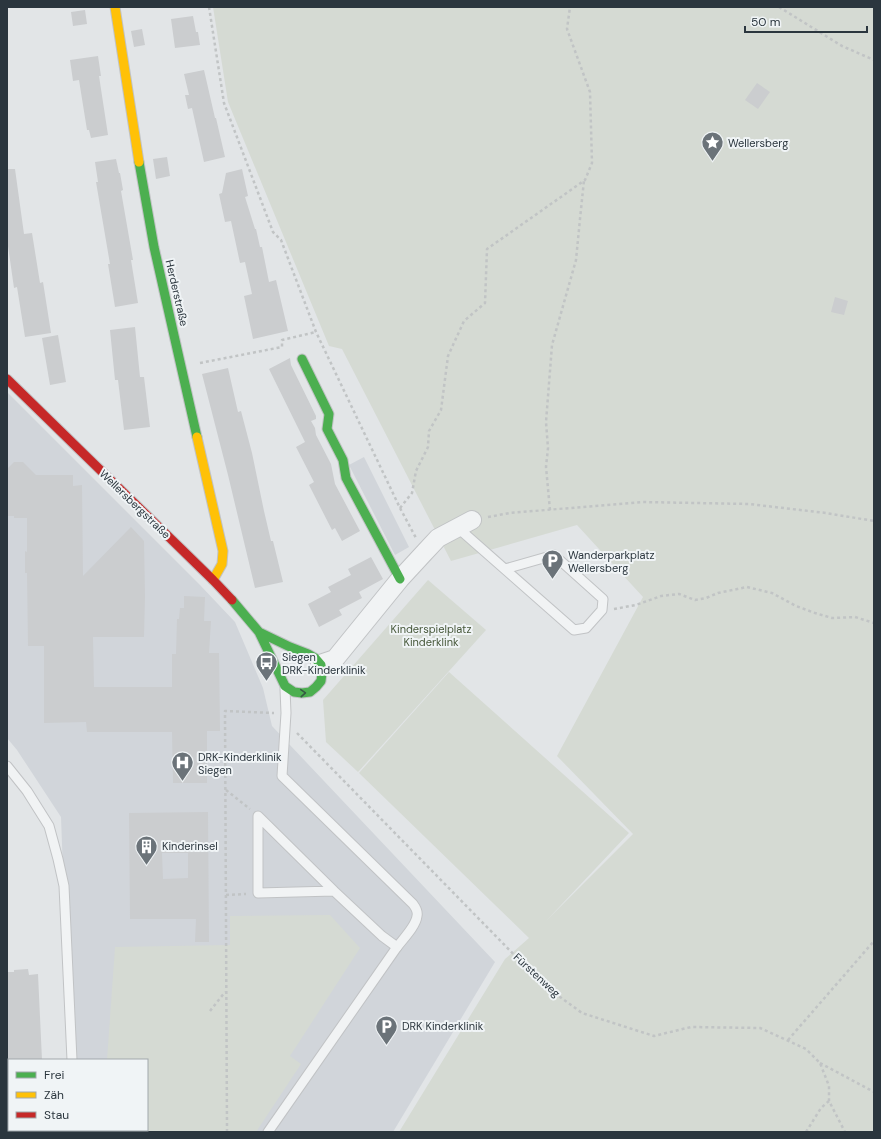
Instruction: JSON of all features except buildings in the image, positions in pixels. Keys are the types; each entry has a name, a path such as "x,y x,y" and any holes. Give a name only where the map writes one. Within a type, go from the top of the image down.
{"street":[{"name":"Herderstraße","path":"115,7 137,154 154,247 223,551 222,564 214,580"},
{"path":"302,359 329,414 327,428 344,460 346,478 400,579"},
{"name":"Wellersbergstraße","path":"7,379 214,580 236,604 259,632 285,686"},
{"path":"285,686 289,690 296,693 305,694 315,689 320,683 322,675 320,664 335,659 400,579 438,538 464,524"},
{"name":"Wellersbergstraße","path":"259,632 294,649 310,654 316,658 320,664"}],"lane":[{"path":"464,524 504,569 574,630 586,628 602,610 603,599 554,555 504,569"},
{"path":"268,1132 414,924 417,917 417,911 413,904 282,776 286,713 285,686"},
{"path":"7,766 27,791 49,826 64,886 72,1059"},
{"path":"258,816 382,936 397,947"},
{"path":"258,816 258,892 334,890"}],"path":[{"path":"209,7 224,103 272,232 280,240 316,332 400,508 424,552"},
{"path":"550,510 546,467 548,448 546,422 552,345 576,260 584,180 592,164 590,92 567,29 570,7"},
{"path":"778,7 842,46 874,60"},
{"path":"400,508 412,493 416,471 428,447 429,431 441,410 448,356 464,321 485,303 487,249 584,180"},
{"path":"181,366 282,347 282,340 316,332"},
{"path":"464,524 510,513 642,502 749,504 826,513 874,521"},
{"path":"602,610 636,605 661,596 679,594 695,600 706,598 718,593 747,587 772,593 796,606 814,613 832,618 855,617 874,623"},
{"path":"227,1132 225,711 269,713"},
{"name":"Fürstenweg","path":"286,713 298,734 549,990 582,1013 654,1036 691,1027 760,1028 788,1040 806,1049 820,1063 829,1086 829,1101 846,1132"},
{"path":"225,790 258,816"},
{"path":"226,895 258,892"},
{"path":"788,1040 874,941"},
{"path":"210,1011 226,992"},
{"path":"820,1063 874,1092"},
{"path":"806,1132 821,1108 829,1101"}],"shaded area":[{"name":"DRK-Kinderklinik Siegen","path":"7,392 235,622 263,688 272,726 495,962 393,1132 57,1132 148,1131 148,1059 70,1059 61,817 17,750 7,738"},
{"path":"364,457 409,547 395,555 349,465"}],"green space":[{"path":"213,7 874,7 874,1132 399,1132 505,959 529,938 359,773 449,672 629,833 546,921 633,834 557,756 643,597 577,525 451,561 342,349 329,346 228,102"},
{"name":"Kinderspielplatz Kinderklink","path":"428,580 486,630 358,772 326,742 323,700"},
{"path":"330,915 360,948 290,1056 301,1064 256,1132 132,1132 130,1131 148,1131 148,1059 107,1059 115,947 230,945 230,916"}],"traffic: fast":[{"path":"139,162 154,247 197,437"},
{"path":"302,359 329,414 327,429 343,460 346,478 400,579"},
{"path":"232,600 259,632 285,686 294,692 302,693 310,692 316,687 321,681 322,673 321,665 315,658 259,632"}],"traffic: slow":[{"path":"115,7 139,162"},
{"path":"197,437 223,551 222,564 213,580"}],"traffic: jam":[{"path":"7,379 232,600"}],"place":[{"name":"Wellersberg","path":"712,162"},
{"name":"Wanderparkplatz Wellersberg","path":"553,580"},
{"name":"Siegen DRK-Kinderklinik","path":"267,682"},
{"name":"DRK-Kinderklinik Siegen","path":"183,782"},
{"name":"Kinderinsel","path":"146,866"},
{"name":"DRK Kinderklinik","path":"386,1046"}]}
